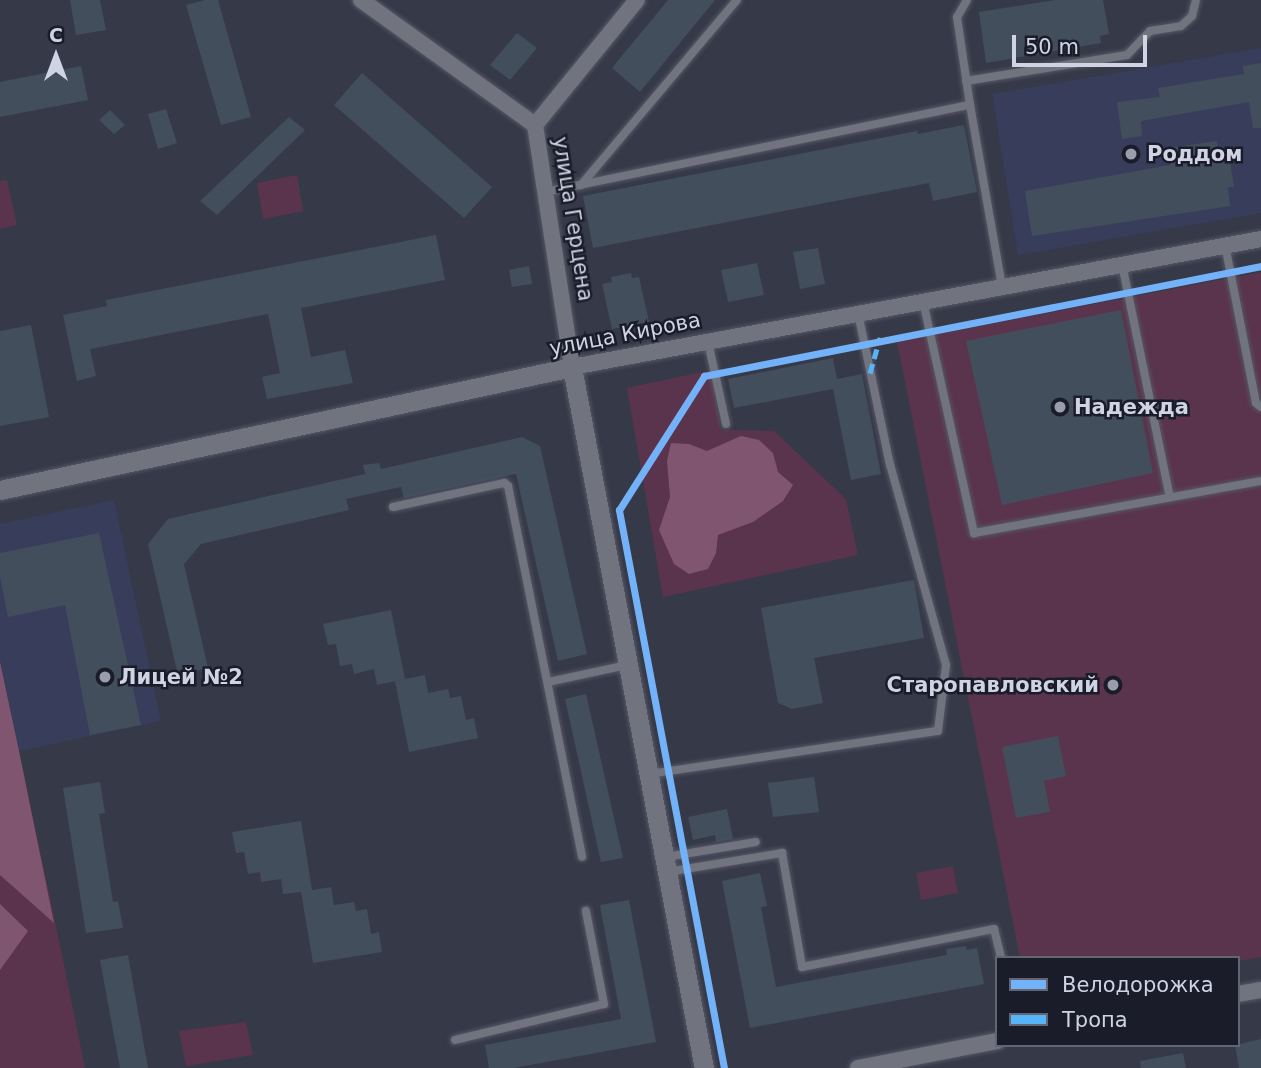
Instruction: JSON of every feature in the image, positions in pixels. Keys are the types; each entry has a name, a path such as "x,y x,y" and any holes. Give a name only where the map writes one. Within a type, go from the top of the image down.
{"street":[{"name":"улица Герцена","path":"361,0 535,125 572,367 704,1068"},
{"path":"535,125 637,0"},
{"name":"улица Кирова","path":"0,490 572,367 1261,239"},
{"path":"1240,994 1261,990"},
{"path":"858,1068 995,1041"}],"lane":[{"path":"581,185 737,0"},
{"path":"967,0 957,17 1002,286"},
{"path":"967,80 1126,55 1150,31 1181,26 1192,16 1196,0"},
{"path":"545,192 970,105"},
{"path":"1225,245 1256,403 1261,407"},
{"path":"1122,264 1170,497"},
{"path":"923,301 974,533 1261,481"},
{"path":"649,774 938,731 946,665 915,544 890,465 858,313"},
{"path":"708,342 726,424"},
{"path":"393,507 507,484 582,857"},
{"path":"548,682 628,665"},
{"path":"666,865 756,842"},
{"path":"666,865 782,853 802,967 995,929 1001,956"},
{"path":"455,1040 604,1004 586,911"}],"shaded area":[{"name":"Роддом","path":"1261,48 1261,213 1018,255 992,94"},
{"path":"297,175 303,211 263,219 257,183"},
{"path":"7,180 17,225 0,229 0,181"},
{"name":"Старопавловский","path":"1261,272 1261,957 1240,961 1240,956 1020,956 897,342"},
{"path":"711,370 721,430 774,431 846,499 858,555 663,597 627,388"},
{"path":"741,436 759,440 773,453 778,472 793,485 783,501 753,522 718,535 716,553 708,569 689,574 674,564 659,530 670,497 667,461 671,443 689,444 707,451"},
{"path":"114,500 161,721 19,751 0,662 0,524"},
{"path":"0,662 60,945 85,1068 0,1068"},
{"path":"0,662 19,751 54,923 0,875"},
{"path":"953,866 958,893 921,900 916,873"},
{"path":"0,904 28,931 0,970"},
{"path":"246,1022 253,1055 186,1066 179,1031"}],"building":[{"path":"70,0 100,0 106,30 76,35"},
{"path":"218,0 251,117 221,125 186,5"},
{"path":"668,0 715,0 640,92 612,68"},
{"path":"1055,0 1103,0 1109,34 1100,36 1101,43 986,63 979,12"},
{"path":"517,33 537,48 510,80 490,65"},
{"path":"1261,63 1261,128 1253,128 1249,102 1141,121 1142,136 1122,139 1117,102 1160,97 1158,88 1244,74 1243,66"},
{"path":"81,66 88,100 0,117 0,82"},
{"path":"362,73 492,187 464,218 334,105"},
{"path":"166,109 177,143 158,149 148,114"},
{"path":"110,110 125,125 114,134 99,120"},
{"path":"289,117 305,130 217,215 200,201"},
{"path":"964,125 977,192 933,201 929,183 593,248 583,196 917,131 918,134"},
{"path":"1217,141 1219,157 1229,156 1234,187 1228,187 1230,206 1032,236 1025,191 1170,165 1168,148"},
{"path":"436,235 445,280 301,308 311,357 345,350 353,383 267,399 262,377 280,373 268,314 90,349 96,376 77,381 63,315 107,306 106,300"},
{"path":"818,248 825,284 800,289 793,252"},
{"path":"757,263 764,295 728,302 721,270"},
{"path":"529,266 532,284 512,287 509,270"},
{"path":"631,273 632,278 639,277 649,322 612,329 602,284 612,282 611,277"},
{"name":"Надежда","path":"1121,310 1153,473 1002,505 966,341"},
{"path":"31,325 49,417 0,426 0,331"},
{"path":"833,358 837,379 862,374 881,474 851,480 833,389 734,408 728,379"},
{"path":"522,437 540,446 587,654 558,661 516,474 404,498 401,487 346,499 349,510 201,544 184,564 208,668 178,675 148,544 168,519 365,474 363,465 379,463 381,469"},
{"name":"Лицей №2","path":"99,533 141,725 90,735 65,605 8,617 0,576 0,553"},
{"path":"914,580 924,638 814,658 823,703 792,709 778,703 761,608"},
{"path":"391,610 405,679 377,685 374,669 354,674 352,664 340,666 336,644 328,645 323,624"},
{"path":"425,675 428,693 448,689 450,698 461,696 466,720 474,718 478,738 409,752 395,681"},
{"path":"586,694 623,858 601,862 565,699"},
{"path":"1058,736 1066,776 1044,781 1050,812 1016,818 1002,747"},
{"path":"814,777 819,812 773,817 768,783"},
{"path":"100,782 105,813 99,814 113,902 118,901 123,928 86,933 63,788"},
{"path":"727,809 733,839 716,842 715,835 693,840 688,817"},
{"path":"301,821 312,890 331,887 334,905 354,902 356,911 367,909 371,934 379,932 382,952 313,963 301,892 283,894 281,879 261,882 260,872 248,874 244,852 236,853 232,832"},
{"path":"760,873 767,906 761,907 776,987 947,955 946,949 966,946 967,950 977,948 984,984 750,1028 722,881"},
{"path":"629,900 656,1042 514,1068 489,1068 485,1045 621,1019 600,905"},
{"path":"128,955 148,1068 120,1068 100,960"},
{"path":"1261,1039 1261,1068 1239,1068 1235,1047 1240,1047 1240,1044"},
{"path":"1183,1053 1186,1068 1141,1068 1140,1061"}],"marked path":[{"path":"870,373 880,337"}],"cycle path":[{"path":"724,1068 619,510 704,376 1261,266"}],"place":[{"name":"Роддом","path":"1131,154"},
{"name":"Надежда","path":"1060,407"},
{"name":"Лицей №2","path":"105,677"},
{"name":"Старопавловский","path":"1113,685"}]}
